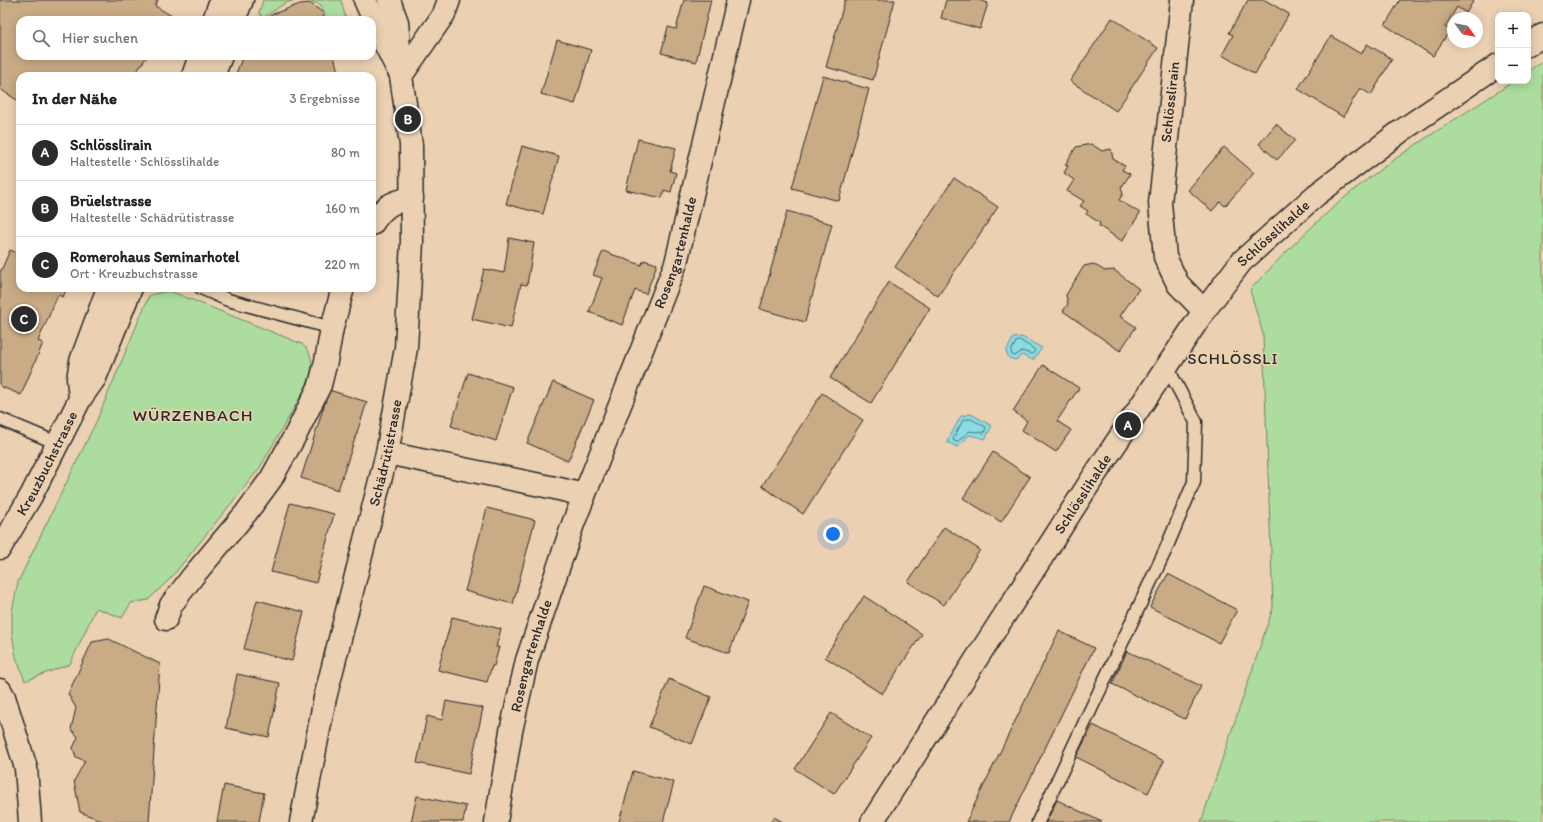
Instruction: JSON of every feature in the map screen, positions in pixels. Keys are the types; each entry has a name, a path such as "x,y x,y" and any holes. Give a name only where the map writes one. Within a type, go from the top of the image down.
{"street":[{"path":"215,16 221,0"},
{"path":"236,16 242,0"},
{"name":"Schädrütistrasse","path":"364,0 372,16"},
{"name":"Schädrütistrasse","path":"301,822 325,698 386,453 406,348 410,296 412,198 411,146 401,76 397,22 389,0"},
{"path":"401,76 444,14 449,0"},
{"name":"Rosengartenhalde","path":"496,822 511,731 521,682 542,615 584,495 676,263 738,0"},
{"name":"Schlösslirain","path":"1182,0 1160,203 1165,257 1178,284 1204,311"},
{"name":"Schädrütistrasse","path":"376,26 401,76"},
{"path":"1531,43 1543,35"},
{"path":"194,72 199,60"},
{"path":"214,72 219,60"},
{"name":"Schlösslihalde","path":"872,822 1167,366 1204,311 1241,262 1316,195 1401,131 1495,68"},
{"path":"376,218 386,206 397,201 412,198"},
{"name":"Kreuzbuchstrasse","path":"80,399 78,379 81,361 107,292"},
{"name":"Kreuzbuchstrasse","path":"0,548 31,496 80,399 95,378 129,292"},
{"path":"166,619 171,605 193,576 246,513 271,479 294,439 320,384 332,328 342,292"},
{"path":"386,453 584,495"},
{"path":"0,690 4,697 26,768 30,822"}],"lane":[{"path":"210,292 228,300 332,328"},
{"path":"1038,822 1165,551 1194,482 1196,422 1167,366"},
{"path":"0,418 57,443"}],"green space":[{"path":"263,0 296,0 285,3 266,16 261,16 259,13"},
{"path":"309,0 341,0 345,16 325,16 321,5"},
{"path":"1543,61 1543,822 1201,822 1273,608 1263,334 1250,290 1303,236 1360,185 1416,145 1509,84 1531,84 1531,69"},
{"path":"172,292 302,344 309,352 312,363 306,387 259,469 170,579 148,600 131,603 122,618 96,608 70,664 25,681 16,657 12,633 12,612 18,582 97,420 149,296 153,294"}],"water":[{"path":"1022,337 1042,348 1033,360 1022,355 1016,360 1009,358 1006,352 1013,338"},
{"path":"971,414 992,426 985,439 970,435 957,447 947,442 961,416"}],"building":[{"path":"0,0 158,0 155,6 172,16 16,16 16,60 144,60 137,72 16,72 16,99 0,89"},
{"path":"684,0 711,0 696,62 661,53 668,27 676,29"},
{"path":"845,0 895,0 873,80 826,67"},
{"path":"946,0 979,0 988,3 980,29 941,18"},
{"path":"1248,0 1265,0 1289,14 1255,74 1222,55 1233,35 1229,33"},
{"path":"1400,0 1474,0 1467,12 1457,7 1454,12 1447,12 1447,24 1445,27 1447,28 1447,35 1433,56 1385,25"},
{"path":"310,3 322,12 324,16 270,16 273,14 300,4"},
{"path":"1112,18 1158,48 1116,111 1070,81"},
{"path":"1331,36 1361,54 1367,44 1392,59 1371,95 1360,88 1343,117 1298,89"},
{"path":"557,40 591,50 575,104 541,94"},
{"path":"241,60 335,60 338,72 237,72"},
{"path":"823,76 869,89 839,201 792,188"},
{"path":"1276,124 1295,140 1277,160 1259,144"},
{"path":"638,139 676,148 670,171 676,173 671,192 664,190 662,198 626,190"},
{"path":"1091,144 1102,151 1111,149 1113,159 1125,166 1122,170 1130,174 1121,188 1123,194 1119,200 1140,213 1122,241 1099,226 1100,223 1086,214 1088,211 1080,206 1084,201 1067,191 1074,180 1064,173 1068,166 1065,165 1076,147"},
{"path":"522,146 559,156 543,214 506,204"},
{"path":"1224,147 1254,173 1225,206 1220,202 1212,211 1188,190"},
{"path":"954,178 998,207 938,296 895,267"},
{"path":"787,211 832,224 805,322 760,309"},
{"path":"509,238 534,243 527,285 521,284 511,328 472,319 484,269 504,273"},
{"path":"10,250 16,253 16,292 65,292 63,297 58,295 38,341 43,343 21,395 0,386 0,273"},
{"path":"603,251 641,265 644,260 657,264 646,294 635,290 622,325 589,312 602,278 593,275"},
{"path":"1093,264 1105,271 1114,270 1139,289 1120,316 1136,327 1120,351 1063,311 1068,304 1066,295 1084,266"},
{"path":"889,282 930,308 871,403 830,378"},
{"path":"1043,365 1079,388 1057,421 1071,430 1056,452 1022,430 1027,421 1013,411"},
{"path":"468,373 513,387 496,441 451,426"},
{"path":"553,382 594,400 568,461 527,443"},
{"path":"329,390 367,402 338,490 301,478"},
{"path":"822,393 863,420 803,514 762,486"},
{"path":"993,452 1030,477 1001,522 963,498"},
{"path":"290,503 334,514 316,583 271,572"},
{"path":"487,508 535,520 513,604 465,591"},
{"path":"944,527 980,550 944,605 908,582"},
{"path":"1168,574 1237,610 1219,643 1150,607"},
{"path":"704,586 748,602 729,653 685,638"},
{"path":"864,596 922,634 882,694 825,657"},
{"path":"257,600 304,612 292,661 244,649"},
{"path":"452,617 501,629 496,647 499,647 494,666 492,666 487,682 438,670"},
{"path":"1059,631 1094,648 1009,822 966,822"},
{"path":"109,639 160,664 149,822 105,822 80,812 74,781 85,761 76,757 73,748 78,737 71,729 76,708 68,694 92,642"},
{"path":"1127,651 1201,686 1185,719 1112,684"},
{"path":"237,674 280,683 269,737 226,728"},
{"path":"669,679 711,697 692,744 649,727"},
{"path":"446,701 483,708 469,774 417,763 427,716 442,720"},
{"path":"831,713 871,738 834,794 795,769"},
{"path":"1093,725 1164,761 1148,793 1076,757"},
{"path":"633,771 674,782 663,822 619,822"},
{"path":"224,785 264,793 259,822 217,822"},
{"path":"417,796 466,806 463,822 411,822"},
{"path":"1057,800 1102,822 1046,822"},
{"path":"774,817 783,822 771,822"}],"place":[{"name":"Brüelstrasse","path":"408,119"},
{"name":"Romerohaus Seminarhotel","path":"24,319"},
{"name":"Schlösslirain","path":"1128,425"}],"district":[{"name":"SCHLÖSSLI","path":"1233,358"},
{"name":"WÜRZENBACH","path":"193,415"}]}
